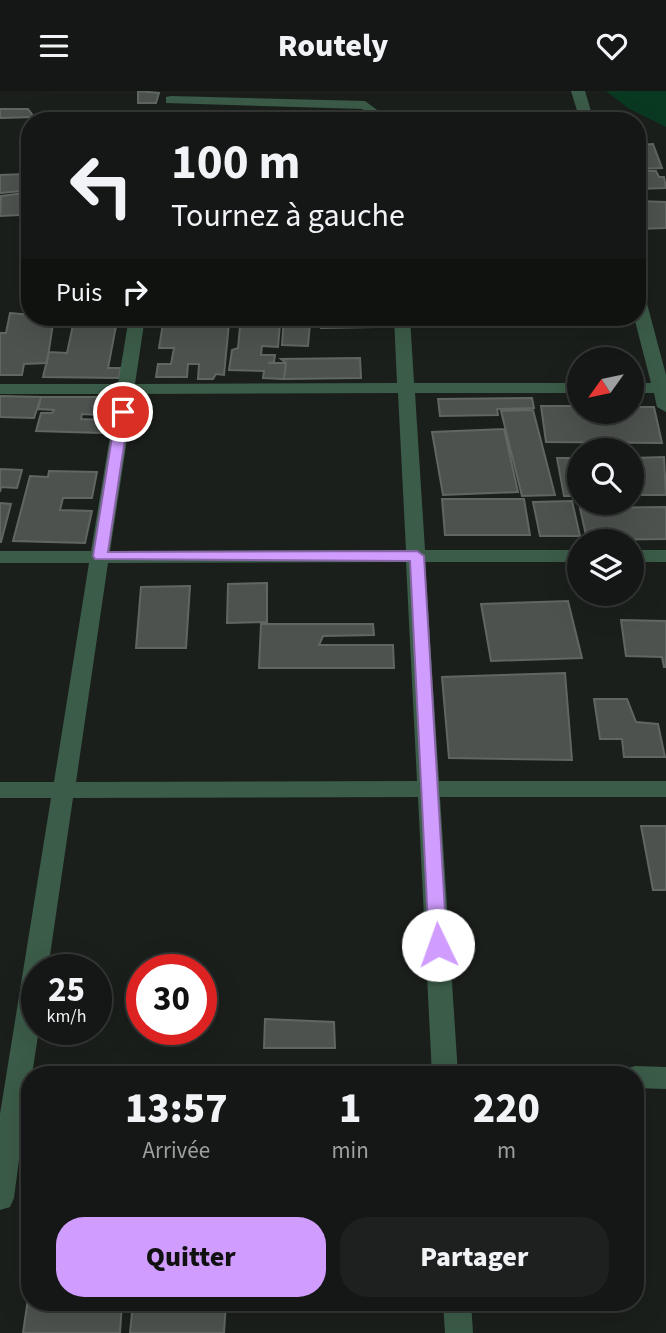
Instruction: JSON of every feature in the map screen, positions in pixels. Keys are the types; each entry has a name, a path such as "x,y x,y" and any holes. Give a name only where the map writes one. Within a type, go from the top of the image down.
{"street":[{"path":"578,91 584,112"},
{"path":"171,100 365,104 374,112"},
{"path":"0,1198 16,1075 136,326"},
{"path":"403,326 445,1066"},
{"path":"645,326 666,407"},
{"path":"0,389 567,388"},
{"path":"644,388 663,388"},
{"path":"0,557 567,556"},
{"path":"644,556 666,556"},
{"path":"0,790 666,789"},
{"path":"644,1077 666,1077"},
{"path":"458,1311 459,1333"}],"green space":[{"path":"606,91 666,91 666,127 646,117 646,112 636,112"}],"building":[{"path":"138,91 159,93 156,103 138,103"},
{"path":"0,109 28,109 30,112 21,112 21,117 0,118"},
{"path":"646,144 653,144 662,168 646,169"},
{"path":"646,171 656,171 659,177 664,177 666,188 646,189"},
{"path":"21,174 21,191 0,193 0,175"},
{"path":"21,194 19,215 0,216 1,196"},
{"path":"646,201 666,202 666,228 646,229"},
{"path":"10,313 21,314 21,326 53,326 47,363 24,364 22,375 0,375 0,333 6,333"},
{"path":"73,326 116,326 108,368 121,368 119,378 43,377 49,352 67,353"},
{"path":"163,326 229,326 224,375 216,374 213,379 198,379 199,364 188,364 187,377 156,377 158,364 171,364 174,348 159,348"},
{"path":"240,326 280,326 278,347 262,346 261,355 275,355 274,362 268,363 286,363 284,379 263,378 264,371 229,370 232,350 238,348"},
{"path":"283,326 310,326 308,346 282,345"},
{"path":"321,326 375,326 375,327"},
{"path":"360,358 361,378 284,379 286,363 281,359"},
{"path":"0,396 41,397 34,418 0,417"},
{"path":"41,397 105,397 97,415 82,414 81,419 105,420 101,433 36,431 41,413 52,413 54,410 38,409"},
{"path":"532,398 534,408 497,409 498,415 440,416 438,399"},
{"path":"541,406 567,406 567,424 644,424 644,407 654,407 662,443 644,443 644,438 567,438 567,442 546,442"},
{"path":"533,410 555,495 522,496 501,411"},
{"path":"504,429 518,492 443,495 432,432"},
{"path":"664,457 666,495 644,495 644,458"},
{"path":"557,458 567,458 567,496 564,496"},
{"path":"0,469 22,470 17,488 1,487 0,492"},
{"path":"49,471 97,472 92,498 63,498 60,510 92,511 85,543 13,541 30,476 48,477"},
{"path":"442,499 524,499 530,535 445,535"},
{"path":"567,501 567,515 575,515 578,529 567,529 567,536 540,536 533,502"},
{"path":"0,503 11,504 1,542 0,542"},
{"path":"644,507 666,507 666,539 644,539 644,529 585,529 582,515 644,515"},
{"path":"267,583 267,622 227,623 228,584"},
{"path":"190,586 186,648 136,648 141,587"},
{"path":"567,601 582,658 491,661 481,604"},
{"path":"621,620 666,621 666,667 662,657 626,656"},
{"path":"261,624 373,624 374,635 323,636 319,645 393,645 394,668 259,668"},
{"path":"565,673 572,760 449,758 442,677"},
{"path":"594,699 627,699 636,722 658,724 665,757 624,757 622,739 600,739"},
{"path":"641,826 666,826 666,890 653,890"},
{"path":"265,1019 334,1022 335,1048 264,1048"},
{"path":"26,1311 121,1311 120,1333 23,1333"},
{"path":"132,1311 225,1311 224,1333 130,1333"}],"route":[{"path":"123,412 100,556 417,556 438,945"}]}
